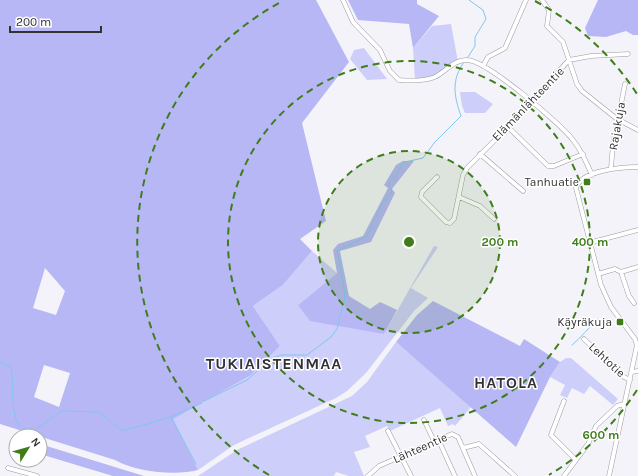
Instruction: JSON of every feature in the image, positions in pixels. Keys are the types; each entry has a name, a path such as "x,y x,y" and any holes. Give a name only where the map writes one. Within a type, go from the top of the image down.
{"street":[{"path":"343,0 353,22 380,50 390,72 399,80 433,78 461,60 470,60 514,87 562,128 583,154 592,175"},
{"path":"482,66 488,57 505,48 526,0"},
{"path":"542,0 549,10 547,26 561,38 577,84 582,91 617,119 638,130"},
{"name":"Elämänlähteentie","path":"438,177 423,191 422,197 447,223 454,220 464,173 480,154 508,127 569,60 591,56 628,54"},
{"name":"Rajakuja","path":"611,168 617,119 625,84"},
{"path":"508,127 548,166 554,166 583,154"},
{"path":"480,154 523,191"},
{"path":"609,476 637,343 611,307 598,274 576,193 576,186 579,182 592,175 611,168 638,167"},
{"path":"459,197 480,206 494,219"},
{"path":"590,243 638,230"},
{"path":"598,274 614,269 621,272 638,267"},
{"path":"621,272 629,296 634,303"},
{"name":"Lehtotie","path":"584,339 624,377 630,380"},
{"path":"632,372 638,371"},
{"path":"564,401 551,436 576,460"},
{"path":"564,476 588,444 596,426 617,406 624,404"},
{"path":"424,420 455,476"},
{"path":"388,431 411,476"},
{"name":"Lähteentie","path":"368,476 378,467 452,434 457,436 463,448"},
{"path":"475,476 463,448 479,444 515,476"},
{"path":"8,468 37,476"}],"shaded area":[{"path":"0,0 316,0 349,62 302,123 326,221 300,239 312,251 283,285 253,306 280,346 251,375 173,419 198,470 168,473 145,470 48,439 48,428 13,428 0,424","holes":["45,268 65,291 56,315 33,308","44,365 70,373 59,407 34,397"]},
{"path":"348,0 417,0 417,4 439,16 413,48 409,24 358,20"},
{"path":"598,0 638,0 638,35 633,35 626,31 606,37 588,36 585,28"},
{"path":"451,24 458,62 433,78 415,80 413,48 432,26"},
{"path":"364,48 387,79 367,80 350,59 354,50"},
{"path":"460,92 475,92 493,104 485,113 465,113 462,106"},
{"path":"403,161 414,161 392,189 395,193 371,242 340,251 349,296 370,309 380,302 397,310 384,334 310,321 298,305 337,273 333,250 338,244 363,236 388,188 384,185 396,165"},
{"path":"434,246 438,247 411,288 428,298 414,311 366,373 347,391 336,398 234,445 198,470 172,419 251,375 280,346 253,306 283,285 312,251 337,273 298,305 384,334"},
{"path":"433,301 520,346 524,339 560,362 550,377 516,447 396,342 417,315"},
{"path":"396,342 471,407 455,426 453,424 448,426 440,408 390,431 387,426 365,436 370,447 354,452 364,476 349,476 336,472 334,476 198,476 237,450 352,396 367,382"},
{"path":"566,358 571,358 618,399 613,405 590,386 584,394 572,388 567,398 560,395 565,385 550,377 560,362"},
{"path":"48,446 144,476 113,476 48,456"}],"waterway":[{"path":"468,57 475,46 475,37 486,19 483,10 469,0"},
{"path":"204,401 247,380 272,358 282,355 307,355 331,337 337,329 345,294 337,251 367,236 382,204 392,192 389,185 390,181 396,176 401,166 405,162 423,158 435,142 461,116 455,95 455,82 464,62"},
{"path":"572,345 598,319"},
{"path":"0,362 11,368 13,406 20,427"},
{"path":"38,428 62,411 99,412 122,431 171,417 202,403"},
{"path":"171,417 196,464"}],"place":[{"name":"Tanhuatie","path":"587,182"},
{"name":"Käyräkuja","path":"620,322"}],"district":[{"name":"TUKIAISTENMAA","path":"274,363"},
{"name":"HATOLA","path":"506,382"}]}
